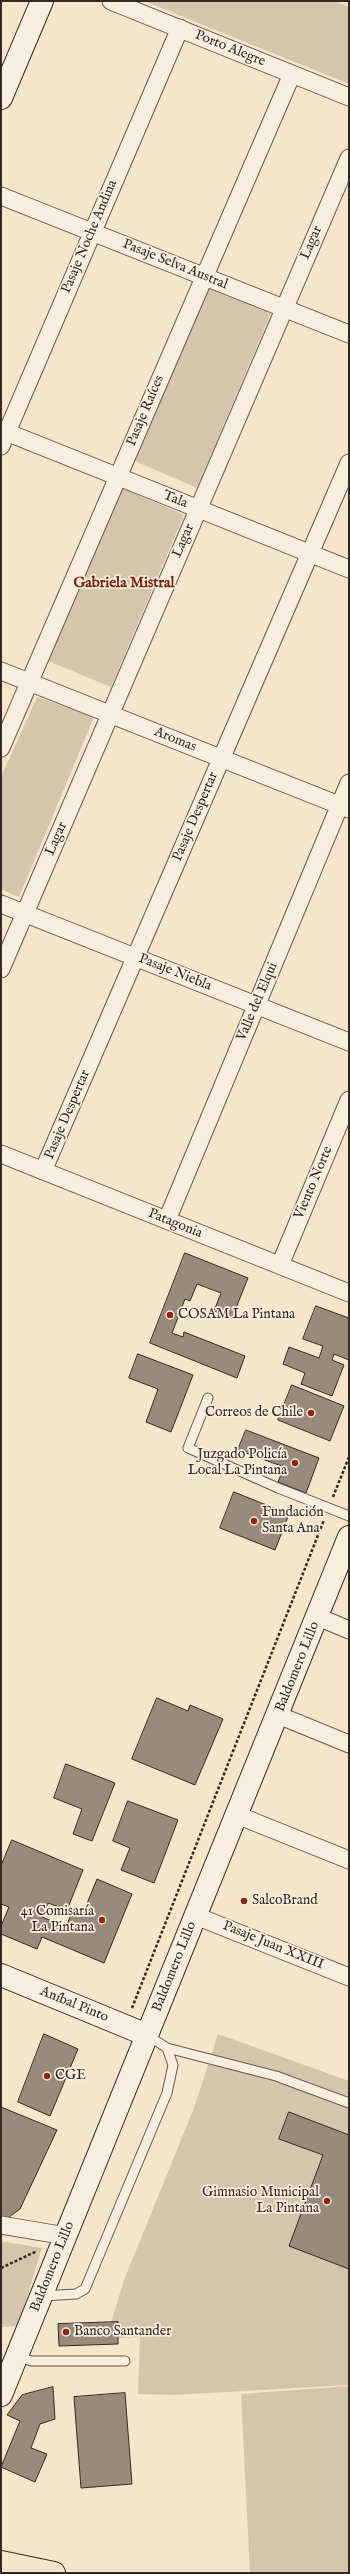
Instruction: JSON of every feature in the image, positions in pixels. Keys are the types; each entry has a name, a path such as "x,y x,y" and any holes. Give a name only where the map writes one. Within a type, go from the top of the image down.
{"main road":[{"path":"1,2562 54,2573"}],"street":[{"path":"1,98 42,1"},
{"name":"Porto Alegre","path":"110,1 349,97"},
{"name":"Pasaje Noche Andina","path":"3,436 180,28"},
{"name":"Pasaje Raíces","path":"1,748 292,74"},
{"name":"Lagar","path":"1,969 349,158"},
{"name":"Pasaje Selva Austral","path":"1,196 349,334"},
{"name":"Tala","path":"3,436 118,477 349,570"},
{"name":"Pasaje Despertar","path":"44,1171 349,463"},
{"name":"Aromas","path":"1,671 344,807"},
{"name":"Valle del Elqui","path":"166,1220 256,1005 344,807 349,783"},
{"name":"Pasaje Niebla","path":"1,904 349,1042"},
{"name":"Viento Norte","path":"280,1265 349,1100"},
{"name":"Patagonia","path":"1,1154 349,1293"},
{"name":"Baldomero Lillo","path":"1,2396 349,1538"},
{"path":"318,1617 349,1630"},
{"path":"278,1715 349,1744"},
{"path":"237,1816 349,1860"},
{"name":"Pasaje Juan XXIII","path":"196,1916 349,1977"},
{"name":"Aníbal Pinto","path":"1,1975 147,2035"},
{"path":"1,2225 66,2236"}],"lane":[{"path":"208,1398 188,1448 349,1516"},
{"path":"147,2035 167,2048 276,2076 349,2103"},
{"path":"41,2296 76,2294 85,2289 167,2094 173,2065 167,2048"},
{"path":"17,2356 31,2361 125,2361"}],"path":[{"path":"125,2026 349,1457"},
{"path":"1,2268 66,2236"}],"shaded area":[{"path":"144,1 335,1 349,7 349,84"},
{"path":"209,287 271,313 197,488 135,461"},
{"path":"122,488 184,515 111,687 48,661"},
{"path":"37,697 94,717 19,897 1,889 1,777"},
{"path":"218,2034 349,2081 349,2385 174,2395 138,2394 140,2337 106,2339 124,2280 194,2108"},
{"path":"1,2241 42,2248 18,2326 1,2327"},
{"path":"349,2386 349,2573 250,2573 241,2394"}],"building":[{"name":"COSAM La Pintana","path":"185,1253 248,1278 232,1318 214,1311 221,1293 197,1284 190,1301 185,1299 172,1333 183,1337 184,1332 245,1356 237,1378 150,1343"},
{"path":"316,1306 349,1318 349,1360 334,1354 332,1360 344,1365 332,1396 301,1384 305,1373 283,1364 289,1347 319,1358 323,1346 303,1339"},
{"path":"138,1354 193,1375 171,1432 146,1422 158,1389 129,1378"},
{"name":"Correos de Chile","path":"292,1385 344,1406 330,1441 278,1420"},
{"name":"Juzgado Policía Local La Pintana","path":"246,1430 319,1458 306,1493 278,1482 284,1467 238,1450"},
{"name":"Fundación Santa Ana","path":"234,1492 289,1514 275,1550 220,1528"},
{"path":"157,1698 188,1711 190,1705 223,1719 195,1785 132,1759"},
{"path":"66,1764 115,1783 92,1841 73,1834 82,1809 54,1798"},
{"path":"128,1801 178,1820 154,1883 121,1870 130,1848 113,1841"},
{"path":"12,1840 83,1870 67,1910 48,1903 42,1917 66,1927 74,1907 84,1911 97,1879 132,1894 104,1963 42,1937 37,1949 1,1934 1,1926 9,1907 1,1904 1,1866"},
{"name":"CGE","path":"44,2034 78,2049 50,2116 18,2102"},
{"path":"1,2107 57,2130 20,2209 5,2220 1,2219"},
{"name":"Gimnasio Municipal La Pintana","path":"289,2112 349,2135 349,2269 289,2246 323,2155 279,2139"},
{"path":"118,2322 118,2344 59,2346 58,2324"},
{"path":"53,2387 55,2419 40,2424 31,2448 47,2454 35,2482 1,2467 20,2421 7,2415 22,2395"},
{"path":"125,2393 132,2484 81,2488 74,2397"}],"place":[{"name":"COSAM La Pintana","path":"170,1315"},
{"name":"Correos de Chile","path":"311,1413"},
{"name":"Juzgado Policía Local La Pintana","path":"295,1463"},
{"name":"Fundación Santa Ana","path":"254,1521"},
{"name":"SalcoBrand","path":"244,1901"},
{"name":"41 Comisaría La Pintana","path":"102,1920"},
{"name":"CGE","path":"47,2076"},
{"name":"Gimnasio Municipal La Pintana","path":"327,2201"},
{"name":"Banco Santander","path":"66,2332"}],"district":[{"name":"Gabriela Mistral","path":"124,584"}]}
